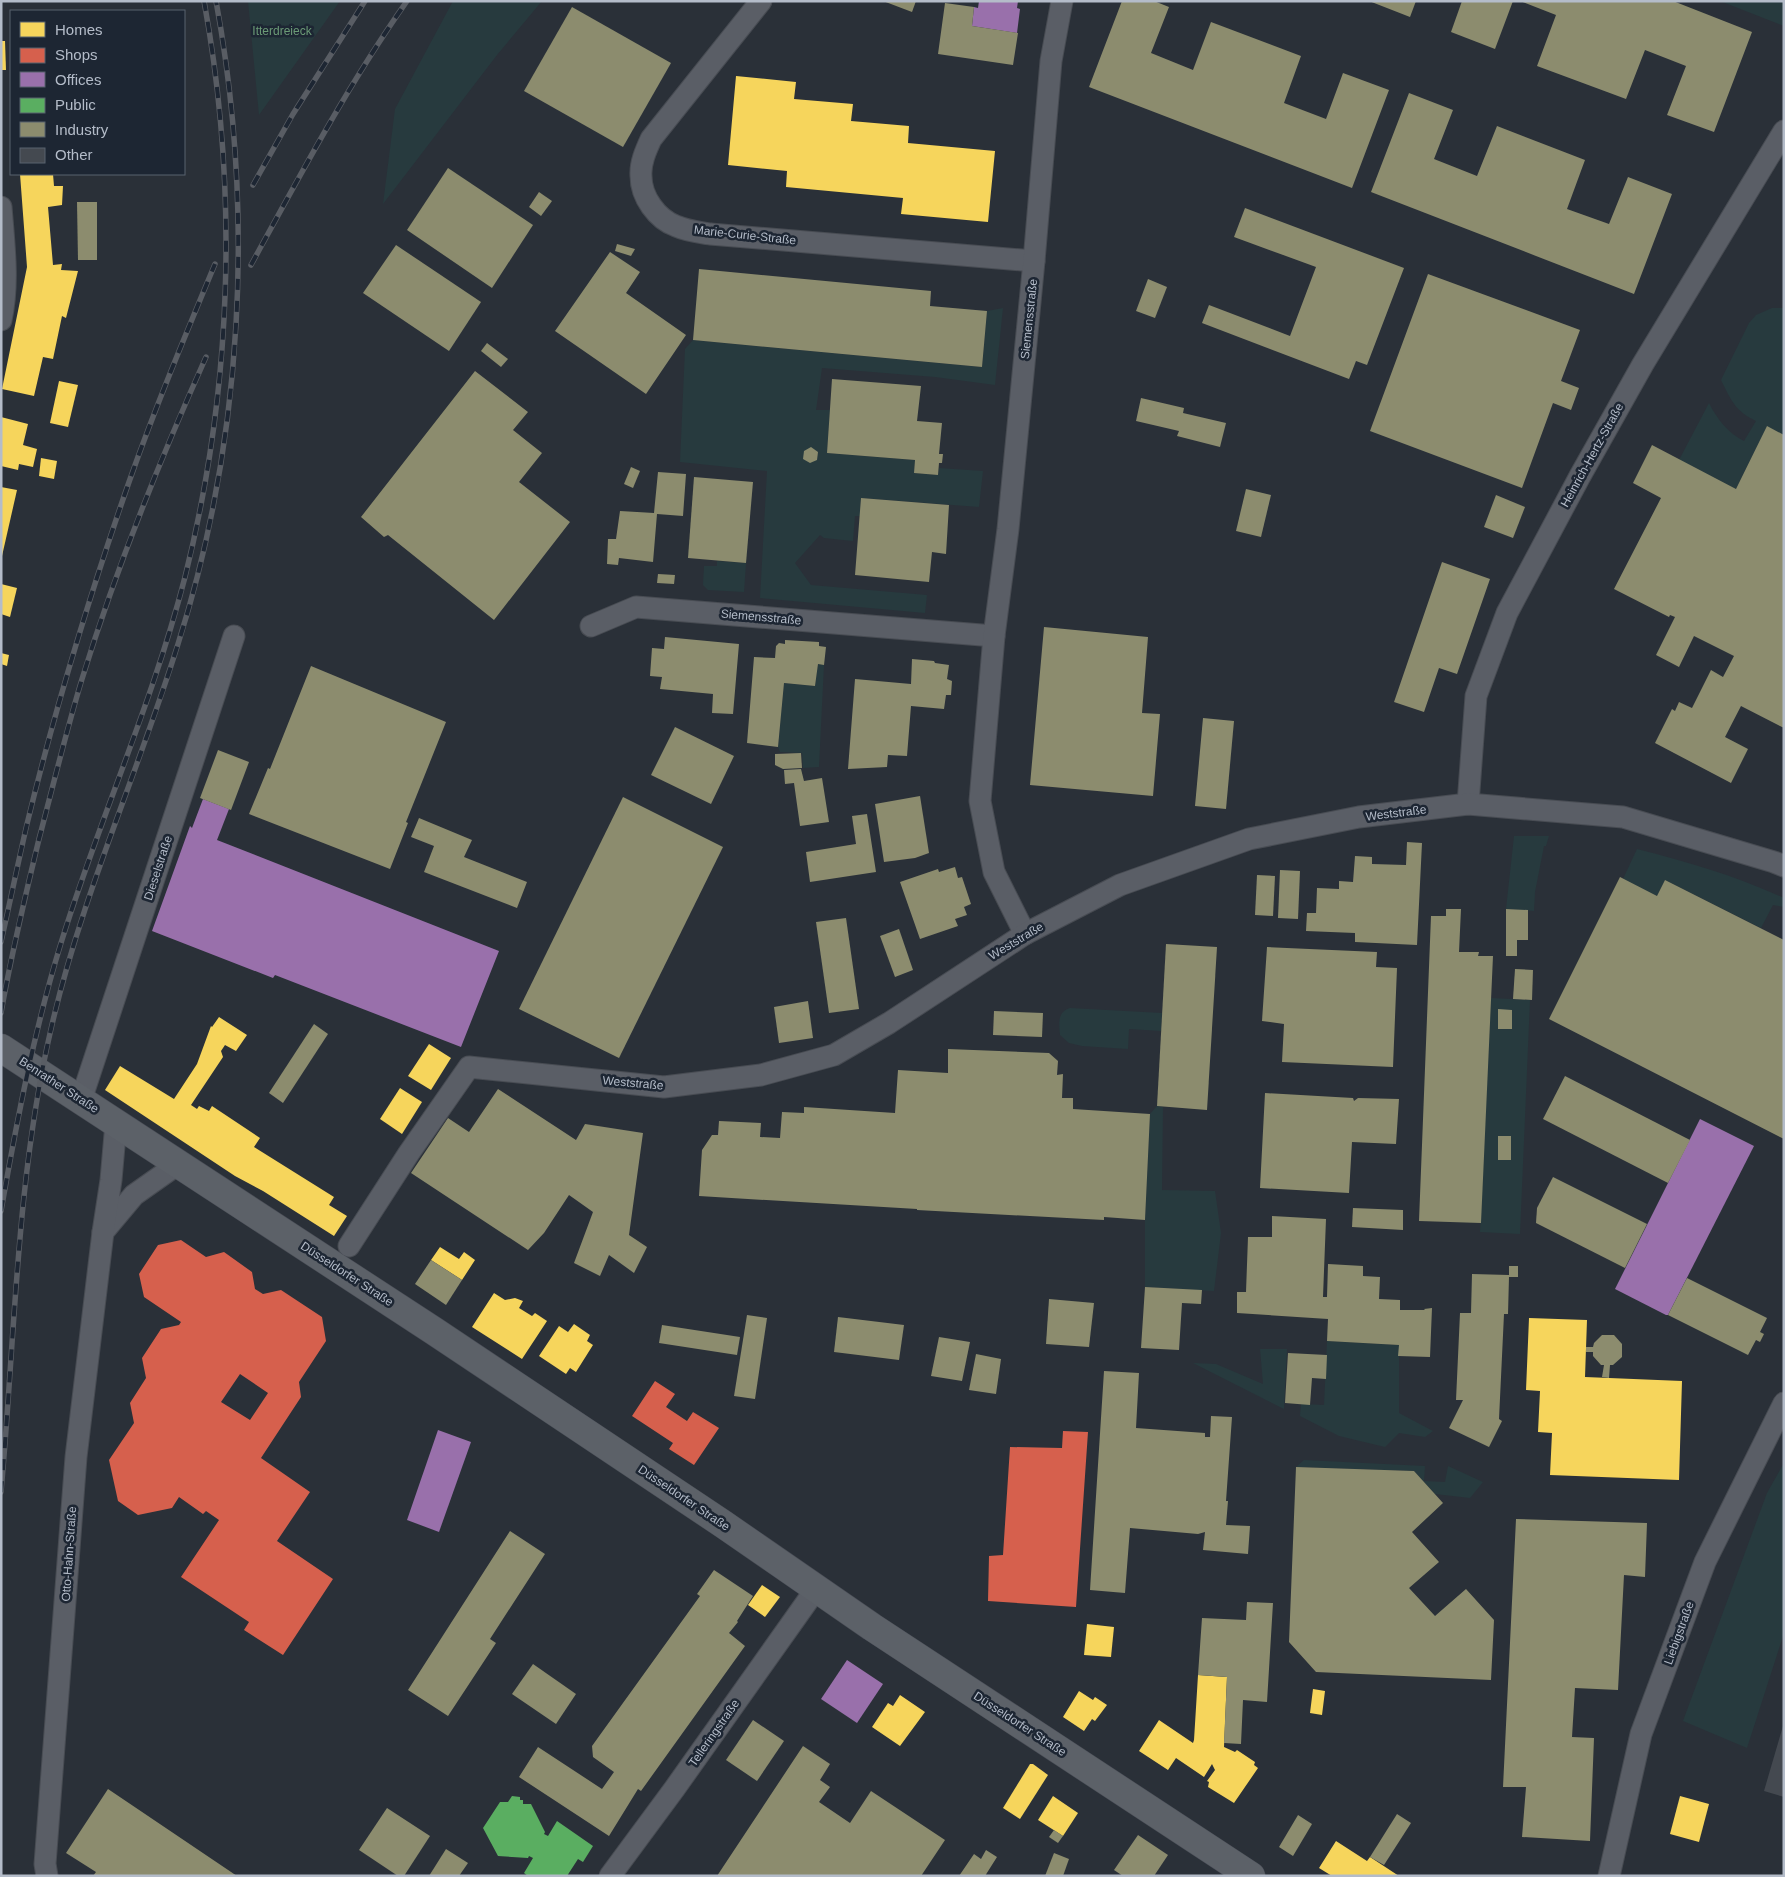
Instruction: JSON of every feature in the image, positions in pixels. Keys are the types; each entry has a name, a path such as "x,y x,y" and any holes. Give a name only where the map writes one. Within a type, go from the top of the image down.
{"main road":[{"name":"Benrather Straße","path":"1,1048 116,1123"},
{"name":"Düsseldorfer Straße","path":"116,1123 434,1331 723,1524 816,1589 1251,1876"}],"street":[{"name":"Marie-Curie-Straße","path":"762,1 651,139 643,157 640,176 647,199 660,218 677,227 710,234 1034,262"},
{"name":"Siemensstraße","path":"1025,934 994,872 980,801 994,636 1008,529 1034,262 1051,61 1062,1"},
{"name":"Heinrich-Hertz-Straße","path":"1468,804 1476,696 1507,613 1580,476 1652,350 1784,130"},
{"path":"1,207 4,257 4,307 1,320"},
{"name":"Siemensstraße","path":"591,626 636,607 994,636"},
{"name":"Dieselstraße","path":"81,1100 234,636"},
{"name":"Weststraße","path":"349,1246 409,1153 469,1067 664,1087 761,1075 834,1055 889,1024 1025,934 1120,885 1249,839 1358,817 1468,804 1623,817 1784,866"},
{"name":"Otto-Hahn-Straße","path":"47,1876 45,1864 74,1484 103,1232 111,1180 116,1123"},
{"path":"103,1232 134,1195 178,1164"},
{"name":"Liebigstraße","path":"1609,1876 1645,1725 1705,1562 1784,1403"},
{"name":"Telleringstraße","path":"610,1876 816,1589"}],"green space":[{"name":"Itterdreieck","path":"248,1 340,1 259,115"},
{"path":"453,1 542,1 497,55 383,204 395,109"},
{"path":"1720,1 1784,1 1784,26"},
{"path":"1003,308 995,385 935,377 822,368 816,410 830,410 827,453 915,460 914,473 938,475 939,468 983,471 979,507 861,498 860,516 855,516 853,541 824,538 820,535 795,563 811,585 927,595 925,613 760,598 767,471 680,462 685,349 693,340 982,367 987,311"},
{"path":"1772,308 1784,308 1784,435 1767,427 1736,489 1679,460 1709,403 1724,425 1744,441 1756,421 1738,409 1721,380 1749,323 1756,315"},
{"path":"717,561 746,563 744,592 708,590 703,585 704,566 717,566"},
{"path":"818,664 824,665 819,767 803,768 802,753 780,752 778,747 784,683 815,686"},
{"path":"1514,836 1549,836 1546,846 1544,846 1535,892 1534,911 1506,909"},
{"path":"1637,849 1693,864 1748,883 1784,898 1784,907 1773,905 1761,928 1665,880 1657,896 1623,879"},
{"path":"1491,998 1530,1000 1520,1234 1480,1232"},
{"path":"1070,1008 1162,1013 1161,1031 1129,1029 1128,1049 1082,1046 1069,1043 1060,1035 1059,1023 1063,1012"},
{"path":"1157,1106 1163,1107 1162,1190 1215,1191 1221,1233 1214,1291 1145,1287 1145,1220 1150,1114"},
{"path":"1327,1341 1399,1345 1399,1413 1433,1431 1425,1437 1399,1433 1385,1447 1339,1436 1300,1416 1301,1404 1324,1405"},
{"path":"1260,1349 1287,1349 1284,1409 1193,1363 1216,1364 1263,1384"},
{"path":"1304,1460 1425,1466 1424,1481 1445,1482 1448,1466 1483,1482 1470,1498 1435,1494 1414,1471 1296,1467"},
{"path":"1784,1463 1784,1633 1747,1748 1683,1721 1767,1493"}],"building: Homes":[{"path":"1,41 5,41 6,70 1,70"},
{"path":"736,76 796,82 794,99 853,104 851,121 909,126 908,143 995,151 988,222 901,214 903,198 786,187 787,171 728,165"},
{"path":"20,175 53,175 54,186 63,186 62,205 48,207 53,265 62,264 61,270 78,271 66,318 62,316 53,359 43,357 34,396 2,389 27,267"},
{"path":"59,381 78,385 68,427 50,423"},
{"path":"1,417 28,424 23,445 37,449 33,467 19,464 18,470 1,466"},
{"path":"41,458 57,461 54,479 39,476"},
{"path":"1,487 17,490 2,556 1,556"},
{"path":"1,584 17,588 10,617 1,614"},
{"path":"1,653 9,655 7,666 1,664"},
{"path":"219,1017 247,1035 236,1051 225,1045 221,1051 223,1057 191,1105 197,1109 199,1106 209,1111 212,1106 260,1138 254,1147 334,1197 329,1205 347,1216 334,1236 263,1191 235,1176 105,1090 120,1066 174,1099 197,1064 211,1026"},
{"path":"429,1044 451,1058 431,1090 408,1076"},
{"path":"400,1088 422,1102 402,1134 380,1119"},
{"path":"440,1247 459,1259 464,1252 475,1260 462,1280 431,1260"},
{"path":"494,1293 505,1300 515,1298 523,1301 519,1308 532,1316 535,1313 547,1321 522,1359 472,1327"},
{"path":"1529,1318 1587,1320 1585,1377 1682,1381 1679,1480 1550,1475 1552,1433 1538,1432 1540,1391 1526,1390"},
{"path":"574,1324 590,1335 587,1341 593,1345 576,1372 570,1368 566,1374 539,1356 559,1326 568,1332"},
{"path":"762,1585 780,1597 765,1617 748,1605"},
{"path":"1087,1624 1114,1627 1111,1657 1084,1655"},
{"path":"1198,1675 1227,1677 1224,1747 1235,1752 1237,1750 1255,1762 1254,1765 1258,1768 1234,1803 1208,1787 1209,1782 1207,1781 1215,1770 1212,1764 1204,1777 1176,1758 1168,1770 1139,1751 1159,1720 1193,1743"},
{"path":"1313,1689 1325,1691 1322,1715 1310,1713"},
{"path":"1079,1691 1093,1700 1095,1697 1107,1705 1095,1721 1092,1719 1084,1731 1063,1717"},
{"path":"900,1695 925,1712 900,1746 872,1727 888,1703 893,1706"},
{"path":"1030,1764 1033,1764 1048,1775 1020,1819 1003,1808"},
{"path":"1053,1796 1078,1813 1063,1836 1038,1820"},
{"path":"1680,1796 1709,1804 1699,1842 1670,1834"},
{"path":"1336,1841 1367,1861 1370,1857 1399,1876 1332,1876 1319,1868"}],"building: Shops":[{"path":"181,1240 206,1257 224,1252 252,1272 255,1289 263,1294 281,1290 322,1317 326,1341 299,1382 301,1397 261,1458 310,1492 277,1541 333,1579 283,1655 244,1630 249,1622 181,1577 219,1520 206,1511 203,1514 179,1497 172,1508 138,1515 118,1501 109,1460 134,1423 130,1403 146,1378 142,1358 161,1329 179,1325 181,1322 144,1297 139,1274 158,1245","holes":["240,1374 268,1393 250,1420 221,1402"]},
{"path":"655,1381 675,1394 666,1407 687,1421 693,1412 719,1428 694,1465 669,1449 673,1443 632,1416"},
{"path":"1063,1431 1088,1432 1076,1607 988,1601 989,1556 1003,1555 1010,1447 1062,1448"}],"building: Offices":[{"path":"979,1 1018,1 1017,8 1020,9 1017,33 972,26 974,7 978,8"},
{"path":"203,799 229,809 217,840 499,951 461,1047 275,975 273,978 152,931 190,826 192,828"},
{"path":"1700,1119 1754,1146 1668,1315 1666,1315 1615,1289"},
{"path":"438,1430 471,1442 439,1532 407,1520"},
{"path":"847,1660 883,1684 857,1723 821,1699"}],"building: Public":[{"path":"512,1796 520,1797 520,1800 523,1800 523,1804 531,1804 545,1832 544,1834 548,1836 557,1821 593,1846 583,1862 578,1859 567,1876 528,1876 524,1873 533,1858 529,1856 528,1858 498,1856 483,1828 500,1802 508,1802"}],"building: Industry":[{"path":"883,1 916,1 912,12"},
{"path":"1122,1 1154,1 1169,7 1151,53 1193,70 1211,22 1301,56 1284,103 1326,119 1343,73 1389,90 1352,188 1089,87"},
{"path":"1369,1 1416,1 1410,17"},
{"path":"1462,1 1513,1 1495,49 1451,32"},
{"path":"1520,1 1673,1 1752,32 1714,132 1667,115 1686,66 1645,50 1626,99 1537,66 1556,15"},
{"path":"945,3 974,7 972,26 1018,33 1013,65 938,54"},
{"path":"572,7 671,63 623,147 524,91"},
{"path":"1409,93 1453,110 1434,159 1477,176 1497,126 1585,160 1567,209 1609,224 1628,177 1672,194 1634,294 1371,192"},
{"path":"448,168 533,225 492,288 407,230"},
{"path":"539,192 552,201 541,216 529,207"},
{"path":"77,202 97,202 97,260 78,260"},
{"path":"1245,208 1404,268 1367,365 1356,361 1349,379 1202,323 1209,305 1290,336 1316,267 1234,237"},
{"path":"617,244 635,249 631,256 615,251"},
{"path":"396,245 481,302 449,351 363,293"},
{"path":"610,252 640,272 626,293 686,335 646,394 555,331"},
{"path":"699,269 931,291 930,306 987,311 982,367 693,340"},
{"path":"1428,274 1580,330 1561,381 1579,388 1571,410 1553,403 1522,488 1370,431"},
{"path":"1148,279 1167,287 1155,318 1136,311"},
{"path":"487,343 508,359 501,367 481,351"},
{"path":"475,371 528,412 513,430 542,453 519,482 570,522 494,620 388,535 384,537 361,517"},
{"path":"832,379 921,386 917,421 942,423 939,454 943,454 942,463 939,463 938,475 914,473 915,460 827,453"},
{"path":"1141,398 1184,408 1183,413 1226,423 1220,447 1177,436 1179,431 1136,421"},
{"path":"1767,426 1784,435 1784,728 1741,706 1725,737 1748,749 1731,783 1655,743 1672,709 1675,711 1679,702 1692,708 1711,670 1723,677 1734,656 1694,636 1679,667 1656,655 1675,617 1670,615 1669,617 1614,589 1661,498 1633,483 1652,445 1736,489"},
{"path":"811,447 818,452 817,460 810,463 803,459 804,451"},
{"path":"631,467 640,471 633,488 624,484"},
{"path":"658,472 686,474 683,516 657,514 653,562 619,558 618,565 607,564 608,539 616,539 620,511 654,513"},
{"path":"694,477 753,482 746,563 688,558"},
{"path":"1246,489 1271,495 1261,537 1236,531"},
{"path":"1496,495 1525,507 1513,538 1484,527"},
{"path":"861,498 949,505 946,554 932,552 929,582 855,575"},
{"path":"1442,562 1490,579 1457,674 1439,668 1424,712 1394,702"},
{"path":"658,574 675,575 674,584 657,583"},
{"path":"1044,627 1148,637 1142,713 1160,714 1153,796 1030,785"},
{"path":"665,637 739,644 733,714 712,713 713,694 660,689 662,677 650,676 652,648 664,649"},
{"path":"785,640 819,642 819,646 826,647 824,665 818,664 815,686 784,683 778,747 747,743 754,657 775,658 776,646 779,643 785,644"},
{"path":"912,659 934,661 935,663 949,665 947,679 952,681 951,695 946,695 944,709 911,706 907,756 888,755 887,767 848,769 855,679 911,684"},
{"path":"311,666 446,722 406,822 408,823 390,869 249,814 268,768 270,769"},
{"path":"1203,718 1234,721 1226,809 1195,806"},
{"path":"675,727 734,756 711,804 651,775"},
{"path":"218,750 249,762 231,810 200,798"},
{"path":"801,753 802,768 783,769 775,765 775,754"},
{"path":"801,769 804,781 822,778 829,822 800,826 794,783 785,784 784,770"},
{"path":"920,796 929,853 915,858 884,862 875,804"},
{"path":"623,797 723,847 619,1058 519,1009"},
{"path":"867,814 876,872 810,882 806,852 856,844 852,816"},
{"path":"419,818 472,840 464,857 527,882 517,908 424,872 434,846 411,837"},
{"path":"1407,842 1422,843 1417,945 1355,942 1355,933 1306,931 1307,913 1316,913 1317,888 1339,889 1339,881 1353,882 1355,856 1372,857 1372,864 1406,865"},
{"path":"955,867 958,878 962,877 971,904 964,907 967,915 955,919 958,926 920,939 900,882 938,869 939,872"},
{"path":"1280,870 1300,871 1298,919 1278,918"},
{"path":"1257,875 1275,876 1273,916 1255,915"},
{"path":"1620,877 1657,896 1665,880 1784,940 1784,1139 1549,1019"},
{"path":"1446,909 1461,909 1459,952 1479,952 1478,956 1493,956 1481,1223 1419,1221 1431,916 1446,916"},
{"path":"1506,909 1528,910 1528,940 1517,940 1517,956 1506,956"},
{"path":"846,918 859,1009 829,1013 816,922"},
{"path":"899,929 913,970 895,977 880,936"},
{"path":"1166,944 1217,947 1207,1110 1157,1106"},
{"path":"1267,947 1377,952 1376,967 1397,968 1393,1067 1282,1062 1284,1024 1262,1021"},
{"path":"1515,969 1533,970 1532,1000 1513,999"},
{"path":"808,1001 813,1038 779,1043 774,1007"},
{"path":"1498,1009 1512,1010 1512,1029 1498,1029"},
{"path":"994,1011 1043,1013 1042,1037 993,1035"},
{"path":"314,1024 328,1034 283,1103 269,1093"},
{"path":"948,1049 1049,1053 1058,1061 1057,1075 1063,1074 1062,1098 1073,1098 1073,1109 1150,1114 1145,1220 1104,1217 1104,1220 917,1210 699,1196 702,1150 712,1135 718,1135 719,1121 761,1123 760,1137 780,1138 782,1112 804,1113 804,1107 895,1113 898,1070 948,1073"},
{"path":"1565,1076 1690,1140 1668,1183 1543,1119"},
{"path":"498,1089 576,1140 585,1124 643,1133 629,1235 647,1247 634,1273 609,1255 600,1276 574,1263 593,1212 569,1195 544,1233 528,1250 411,1173 448,1118 469,1132"},
{"path":"1265,1093 1353,1098 1354,1101 1358,1098 1399,1099 1396,1144 1352,1142 1349,1193 1260,1188"},
{"path":"1498,1136 1511,1136 1511,1160 1498,1160"},
{"path":"1553,1177 1647,1224 1625,1268 1536,1223 1537,1208"},
{"path":"1353,1208 1403,1210 1403,1230 1352,1227"},
{"path":"1272,1216 1326,1219 1323,1297 1327,1297 1328,1264 1363,1266 1363,1276 1380,1277 1379,1299 1400,1300 1400,1310 1425,1310 1432,1308 1430,1357 1398,1356 1399,1345 1327,1341 1328,1319 1237,1313 1237,1292 1246,1292 1248,1237 1272,1237"},
{"path":"431,1260 462,1280 446,1305 415,1284"},
{"path":"1509,1266 1518,1266 1518,1277 1509,1277 1508,1314 1504,1314 1499,1419 1502,1421 1489,1447 1449,1428 1463,1400 1456,1400 1460,1313 1471,1313 1472,1274 1509,1275"},
{"path":"1687,1278 1767,1318 1760,1332 1764,1334 1760,1342 1756,1340 1748,1355 1668,1315"},
{"path":"1145,1287 1202,1290 1201,1304 1182,1303 1179,1350 1141,1348"},
{"path":"1049,1299 1094,1303 1089,1347 1046,1344"},
{"path":"747,1315 767,1318 755,1399 734,1396"},
{"path":"838,1317 904,1325 899,1360 834,1352"},
{"path":"662,1325 740,1337 737,1355 659,1343"},
{"path":"1602,1335 1614,1335 1622,1344 1622,1357 1613,1365 1610,1365 1609,1378 1602,1377 1604,1365 1601,1365 1593,1356 1593,1352 1586,1352 1586,1347 1593,1347 1594,1343"},
{"path":"939,1337 970,1342 962,1381 931,1376"},
{"path":"1288,1353 1327,1355 1326,1379 1312,1378 1310,1405 1285,1403"},
{"path":"976,1354 1001,1359 996,1394 969,1390"},
{"path":"1104,1371 1139,1373 1136,1428 1205,1433 1205,1437 1210,1437 1211,1416 1232,1417 1226,1525 1250,1526 1248,1554 1203,1550 1205,1532 1198,1534 1130,1528 1125,1593 1090,1590"},
{"path":"1296,1467 1414,1471 1443,1503 1412,1532 1439,1562 1409,1588 1435,1616 1466,1589 1494,1620 1491,1680 1316,1672 1289,1642"},
{"path":"1516,1519 1647,1523 1645,1577 1624,1575 1618,1690 1575,1688 1572,1737 1594,1738 1590,1841 1522,1837 1526,1787 1503,1787"},
{"path":"510,1531 545,1554 490,1639 496,1643 448,1716 408,1690"},
{"path":"714,1570 753,1596 738,1622 729,1633 745,1646 641,1791 638,1789 609,1836 519,1777 538,1747 602,1789 614,1772 593,1757 592,1746 700,1596 697,1594"},
{"path":"1247,1602 1273,1603 1267,1702 1243,1700 1241,1744 1224,1743 1227,1677 1198,1675 1202,1618 1246,1620"},
{"path":"533,1664 576,1694 556,1724 512,1694"},
{"path":"753,1720 784,1741 757,1781 726,1760"},
{"path":"803,1746 830,1764 820,1780 830,1787 819,1802 850,1823 871,1791 945,1840 921,1876 717,1876"},
{"path":"108,1789 237,1876 93,1876 96,1872 66,1853"},
{"path":"387,1808 430,1836 404,1876 398,1876 359,1850"},
{"path":"1397,1814 1411,1823 1384,1865 1370,1857"},
{"path":"1298,1815 1312,1824 1293,1856 1279,1847"},
{"path":"1054,1830 1063,1836 1058,1843 1049,1837"},
{"path":"1138,1835 1168,1855 1154,1876 1123,1876 1114,1870"},
{"path":"446,1849 468,1863 459,1876 429,1876"},
{"path":"986,1850 997,1857 985,1876 959,1876 974,1854 981,1859"},
{"path":"1054,1853 1069,1859 1063,1876 1045,1876"}],"building: Other":[{"path":"1784,1726 1784,1797 1764,1791"}],"railway":[{"path":"1,1211 27,1076 51,976 76,897 142,715 172,624 201,506 213,435 221,362 226,218 222,145 215,73 204,1"},
{"path":"1,1492 23,1201 39,1086 63,980 78,931 162,692 200,566 217,487 229,406 236,325 238,243 236,162 228,81 216,1"},
{"path":"253,185 293,114 365,1"},
{"path":"251,265 306,164 365,65 407,1"},
{"path":"1,942 38,781 87,609 139,454 170,372 215,264"},
{"path":"1,1013 39,839 82,679 109,597 139,516 206,357"}]}
